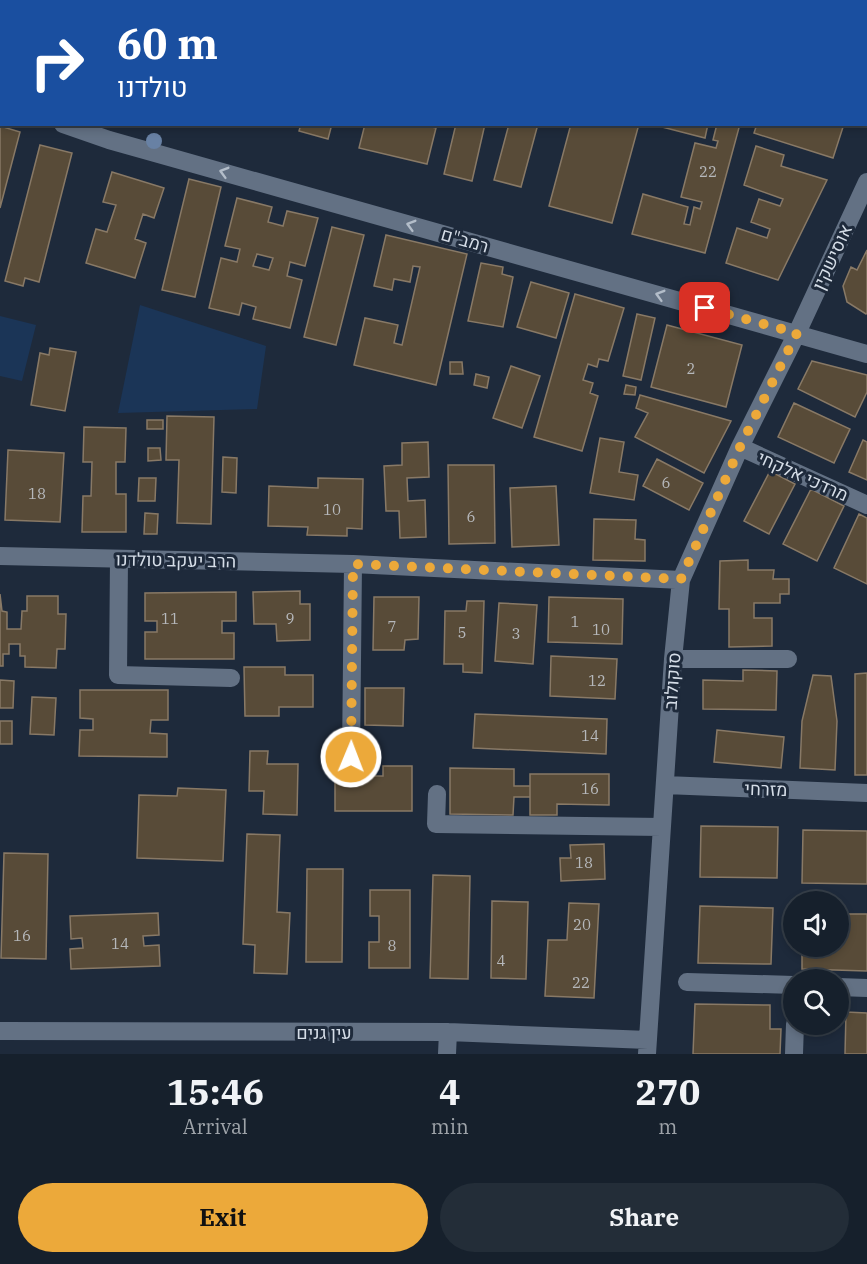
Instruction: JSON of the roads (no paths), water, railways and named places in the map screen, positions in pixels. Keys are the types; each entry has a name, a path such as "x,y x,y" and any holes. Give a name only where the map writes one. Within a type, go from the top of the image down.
{"street":[{"name":"רמב\"ם","path":"75,126 111,132 867,354"},
{"name":"אוסישקין","path":"797,333 867,182"},
{"name":"סוקולוב","path":"647,1047 673,659 681,579 740,447 797,333"},
{"name":"מרדכי אלקחי","path":"740,447 867,505"},
{"name":"הרב יעקב טולדנו","path":"0,556 353,564 681,579"},
{"path":"119,559 118,675 231,678"},
{"path":"351,757 353,564"},
{"path":"673,659 788,659"},
{"name":"מזרחי","path":"665,785 867,793"},
{"path":"437,794 436,824 662,827"},
{"path":"687,982 783,985"},
{"path":"849,987 867,988"},
{"name":"עין גנים","path":"0,1031 448,1032 647,1047"},
{"path":"447,1054 448,1032"},
{"path":"794,1054 795,1035"}]}
